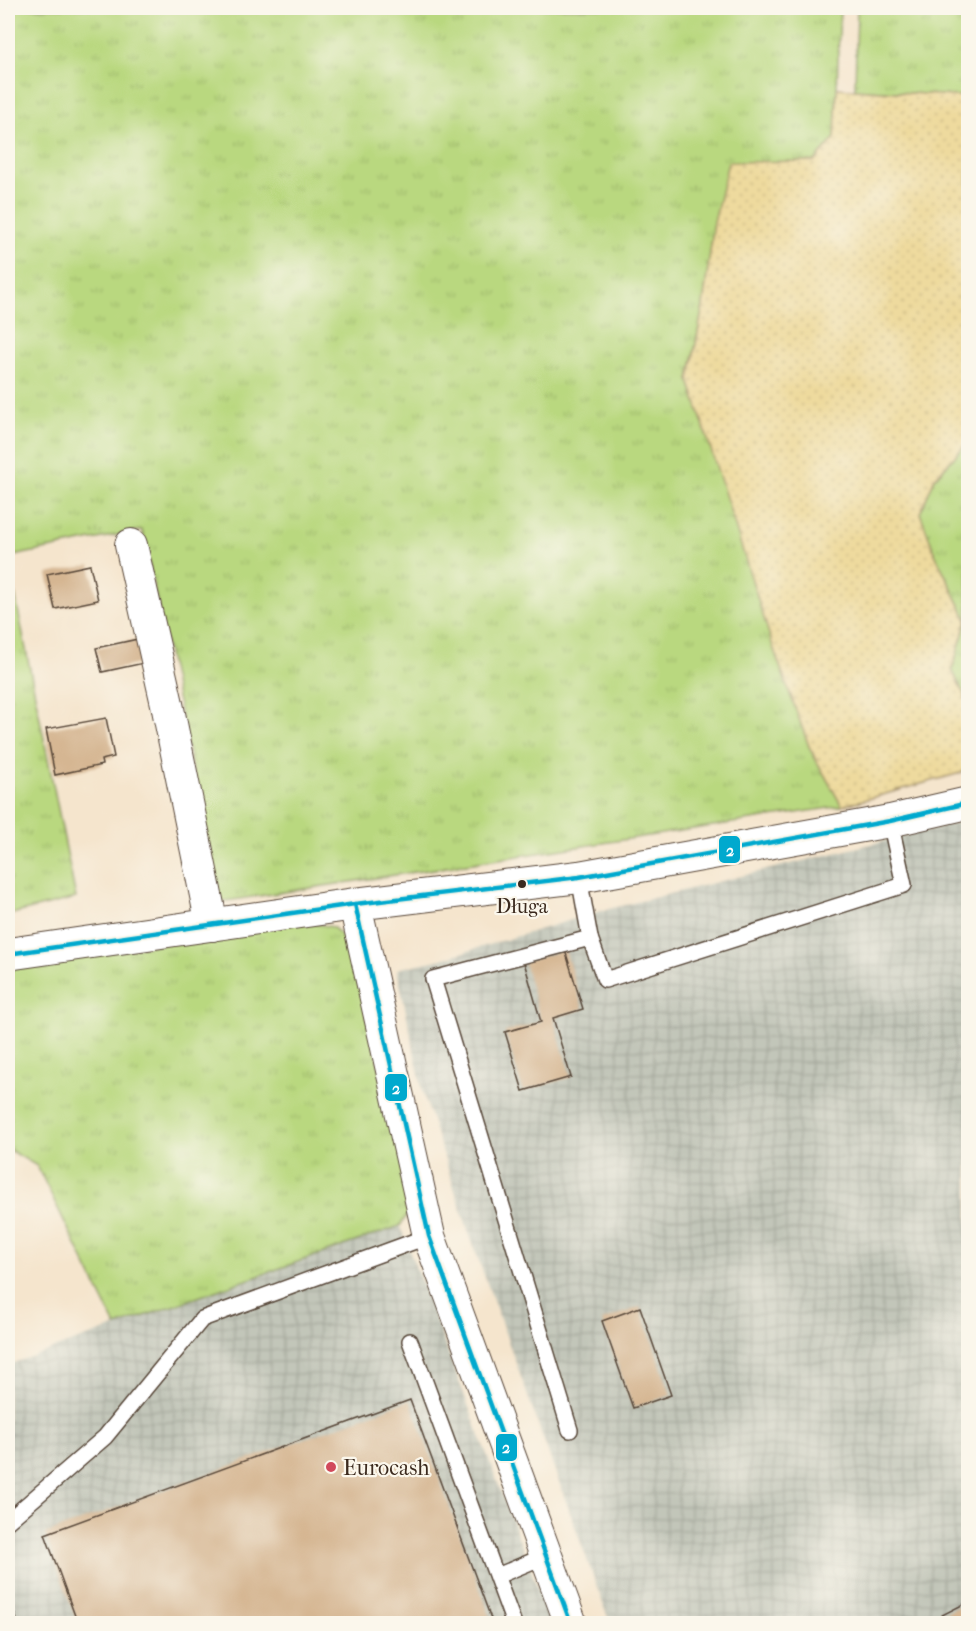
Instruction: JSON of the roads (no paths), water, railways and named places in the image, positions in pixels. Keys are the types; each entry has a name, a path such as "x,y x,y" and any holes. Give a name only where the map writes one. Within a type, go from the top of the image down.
{"street":[{"path":"130,545 167,704 212,925"},
{"path":"8,954 355,904 579,877 890,821 969,803"},
{"path":"355,904 429,1236 571,1623"}],"lane":[{"path":"579,877 590,938 605,980 904,885 890,821"},
{"path":"570,1430 433,979 590,938"},
{"path":"8,1521 105,1437 202,1318 429,1236"},
{"path":"410,1341 514,1623"},
{"path":"497,1576 545,1556"}],"place":[{"name":"Długa","path":"522,884"},
{"name":"Eurocash","path":"331,1467"}]}
